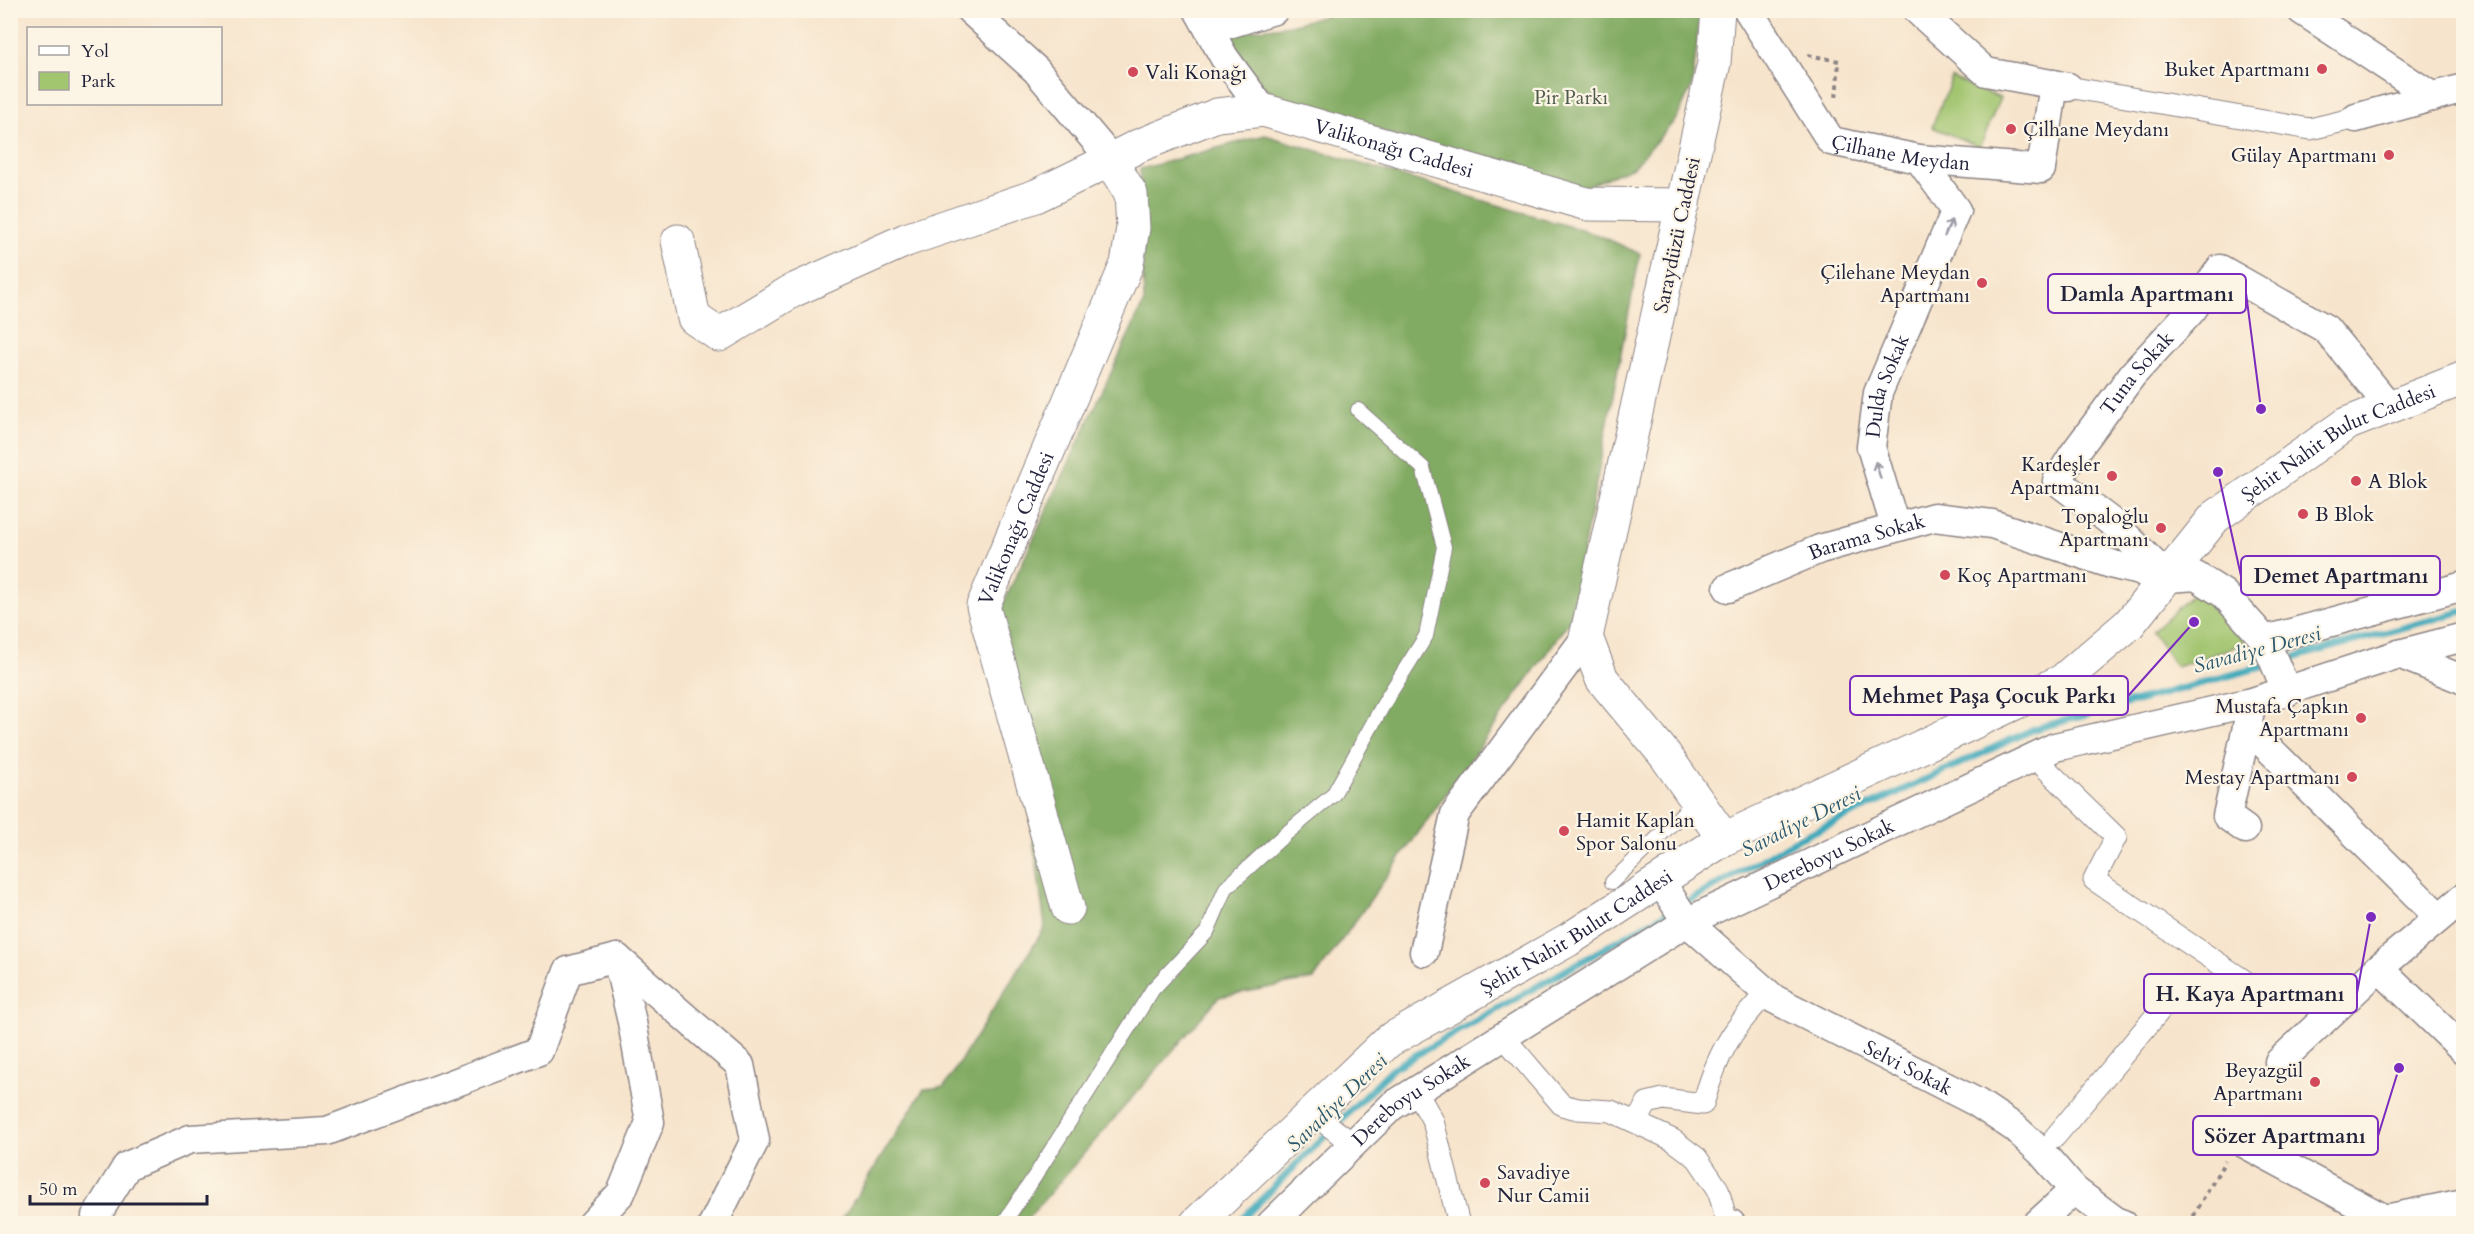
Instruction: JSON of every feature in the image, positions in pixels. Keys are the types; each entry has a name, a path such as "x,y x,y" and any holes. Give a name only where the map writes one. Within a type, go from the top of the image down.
{"street":[{"path":"970,10 1036,70 1110,160"},
{"path":"1263,110 1224,57 1203,20 1274,10"},
{"name":"Saraydüzü Caddesi","path":"1586,638 1628,458 1714,63 1718,10"},
{"name":"Çilhane Meydan","path":"1748,10 1831,141 1918,159 2041,169 2061,86"},
{"path":"1917,10 1986,72 2310,129 2463,88"},
{"path":"2301,10 2433,97"},
{"name":"Valikonağı Caddesi","path":"678,241 694,318 719,335 792,291 906,240 1036,196 1138,146 1217,115 1263,110 1587,204 1683,205"},
{"name":"Dulda Sokak","path":"1895,526 1871,447 1878,393 1956,210 1918,159"},
{"name":"Valikonağı Caddesi","path":"1068,908 983,606 1127,264 1132,228 1131,194 1110,160"},
{"name":"Tuna Sokak","path":"2168,578 2114,524 2056,481 2133,374 2192,309 2220,268 2326,329 2389,406"},
{"name":"Şehit Nahit Bulut Caddesi","path":"1196,1224 1316,1116 1388,1041 1568,940 1724,839 2062,681 2129,624 2215,517 2346,424 2463,378"},
{"name":"Barama Sokak","path":"1728,588 1820,549 1895,526 1934,517 1992,524 2114,566 2168,578 2196,576 2224,594 2265,640 2285,687"},
{"path":"2265,640 2463,586"},
{"name":"Dereboyu Sokak","path":"1271,1224 1350,1141 1392,1106 1502,1035 1687,922 2055,747 2249,714 2285,687 2463,637"},
{"path":"1586,638 1602,679 1665,755 1724,839"},
{"path":"1424,952 1455,814 1586,638"},
{"path":"2399,654 2463,680"},
{"path":"2245,829 2227,816 2249,714"},
{"path":"2249,714 2439,917"},
{"path":"2034,758 2116,837 2094,880 2251,985"},
{"name":"Selvi Sokak","path":"1660,881 1687,922 1774,999 1976,1102 2015,1128 2074,1190 2123,1224"},
{"path":"2279,1062 2379,968 2463,897"},
{"path":"97,1224 96,1216 127,1166 190,1139 327,1131 539,1051 568,971 617,958"},
{"path":"592,1224 621,1193 650,1122 632,1022 617,958"},
{"path":"617,958 740,1065 755,1140 713,1224"},
{"path":"2379,968 2463,1050"},
{"path":"1637,1122 1647,1102 1663,1098 1702,1104 1713,1067 1732,1033 1767,993"},
{"path":"2055,1137 2172,996"},
{"path":"1502,1035 1562,1105 1578,1109 1611,1111 1674,1140 1697,1158 1718,1189 1728,1223"},
{"path":"1416,1091 1433,1120 1459,1224"},
{"path":"1316,1116 1350,1141"},
{"path":"2238,1140 2375,1221 2463,1203"},
{"path":"2037,1224 2074,1190"}],"lane":[{"path":"1003,1224 1153,989 1207,932 1226,888 1333,795 1387,698 1426,636 1444,547 1423,468 1358,410"},
{"path":"1612,882 1677,820 1693,795"}],"path":[{"path":"1806,55 1839,60 1834,118 1827,135"},
{"path":"2188,1224 2238,1140"}],"green space":[{"name":"Pir Parkı","path":"1342,11 1701,11 1692,86 1677,118 1633,167 1582,188 1512,175 1273,95 1241,69 1230,33 1290,25"},
{"path":"1952,78 2000,98 1980,147 1932,127"},
{"path":"1265,135 1601,236 1640,254 1570,620 1314,979 1219,997 1024,1223 839,1224 924,1089 944,1087 1045,927 1002,606 1144,302 1140,169"},
{"path":"2196,591 2246,643 2176,667 2152,632"}],"waterway":[{"name":"Savadiye Deresi","path":"2282,661 2464,611"},
{"name":"Savadiye Deresi","path":"1682,905 1800,838 2034,729 2268,665"},
{"name":"Savadiye Deresi","path":"1237,1224 1393,1068 1672,910"}],"place":[{"name":"Buket Apartmanı","path":"2322,69"},
{"name":"Vali Konağı","path":"1133,72"},
{"name":"Çilhane Meydanı","path":"2011,129"},
{"name":"Gülay Apartmanı","path":"2389,155"},
{"name":"Çilehane Meydan Apartmanı","path":"1982,283"},
{"name":"Damla Apartmanı","path":"2261,409"},
{"name":"Demet Apartmanı","path":"2218,472"},
{"name":"Kardeşler Apartmanı","path":"2112,476"},
{"name":"A Blok","path":"2356,481"},
{"name":"B Blok","path":"2303,514"},
{"name":"Topaloğlu Apartmanı","path":"2161,528"},
{"name":"Koç Apartmanı","path":"1945,575"},
{"name":"Mehmet Paşa Çocuk Parkı","path":"2194,622"},
{"name":"Mustafa Çapkın Apartmanı","path":"2361,718"},
{"name":"Mestay Apartmanı","path":"2352,777"},
{"name":"Hamit Kaplan Spor Salonu","path":"1564,831"},
{"name":"H. Kaya Apartmanı","path":"2371,917"},
{"name":"Sözer Apartmanı","path":"2399,1068"},
{"name":"Beyazgül Apartmanı","path":"2315,1082"},
{"name":"Savadiye Nur Camii","path":"1485,1183"}]}
